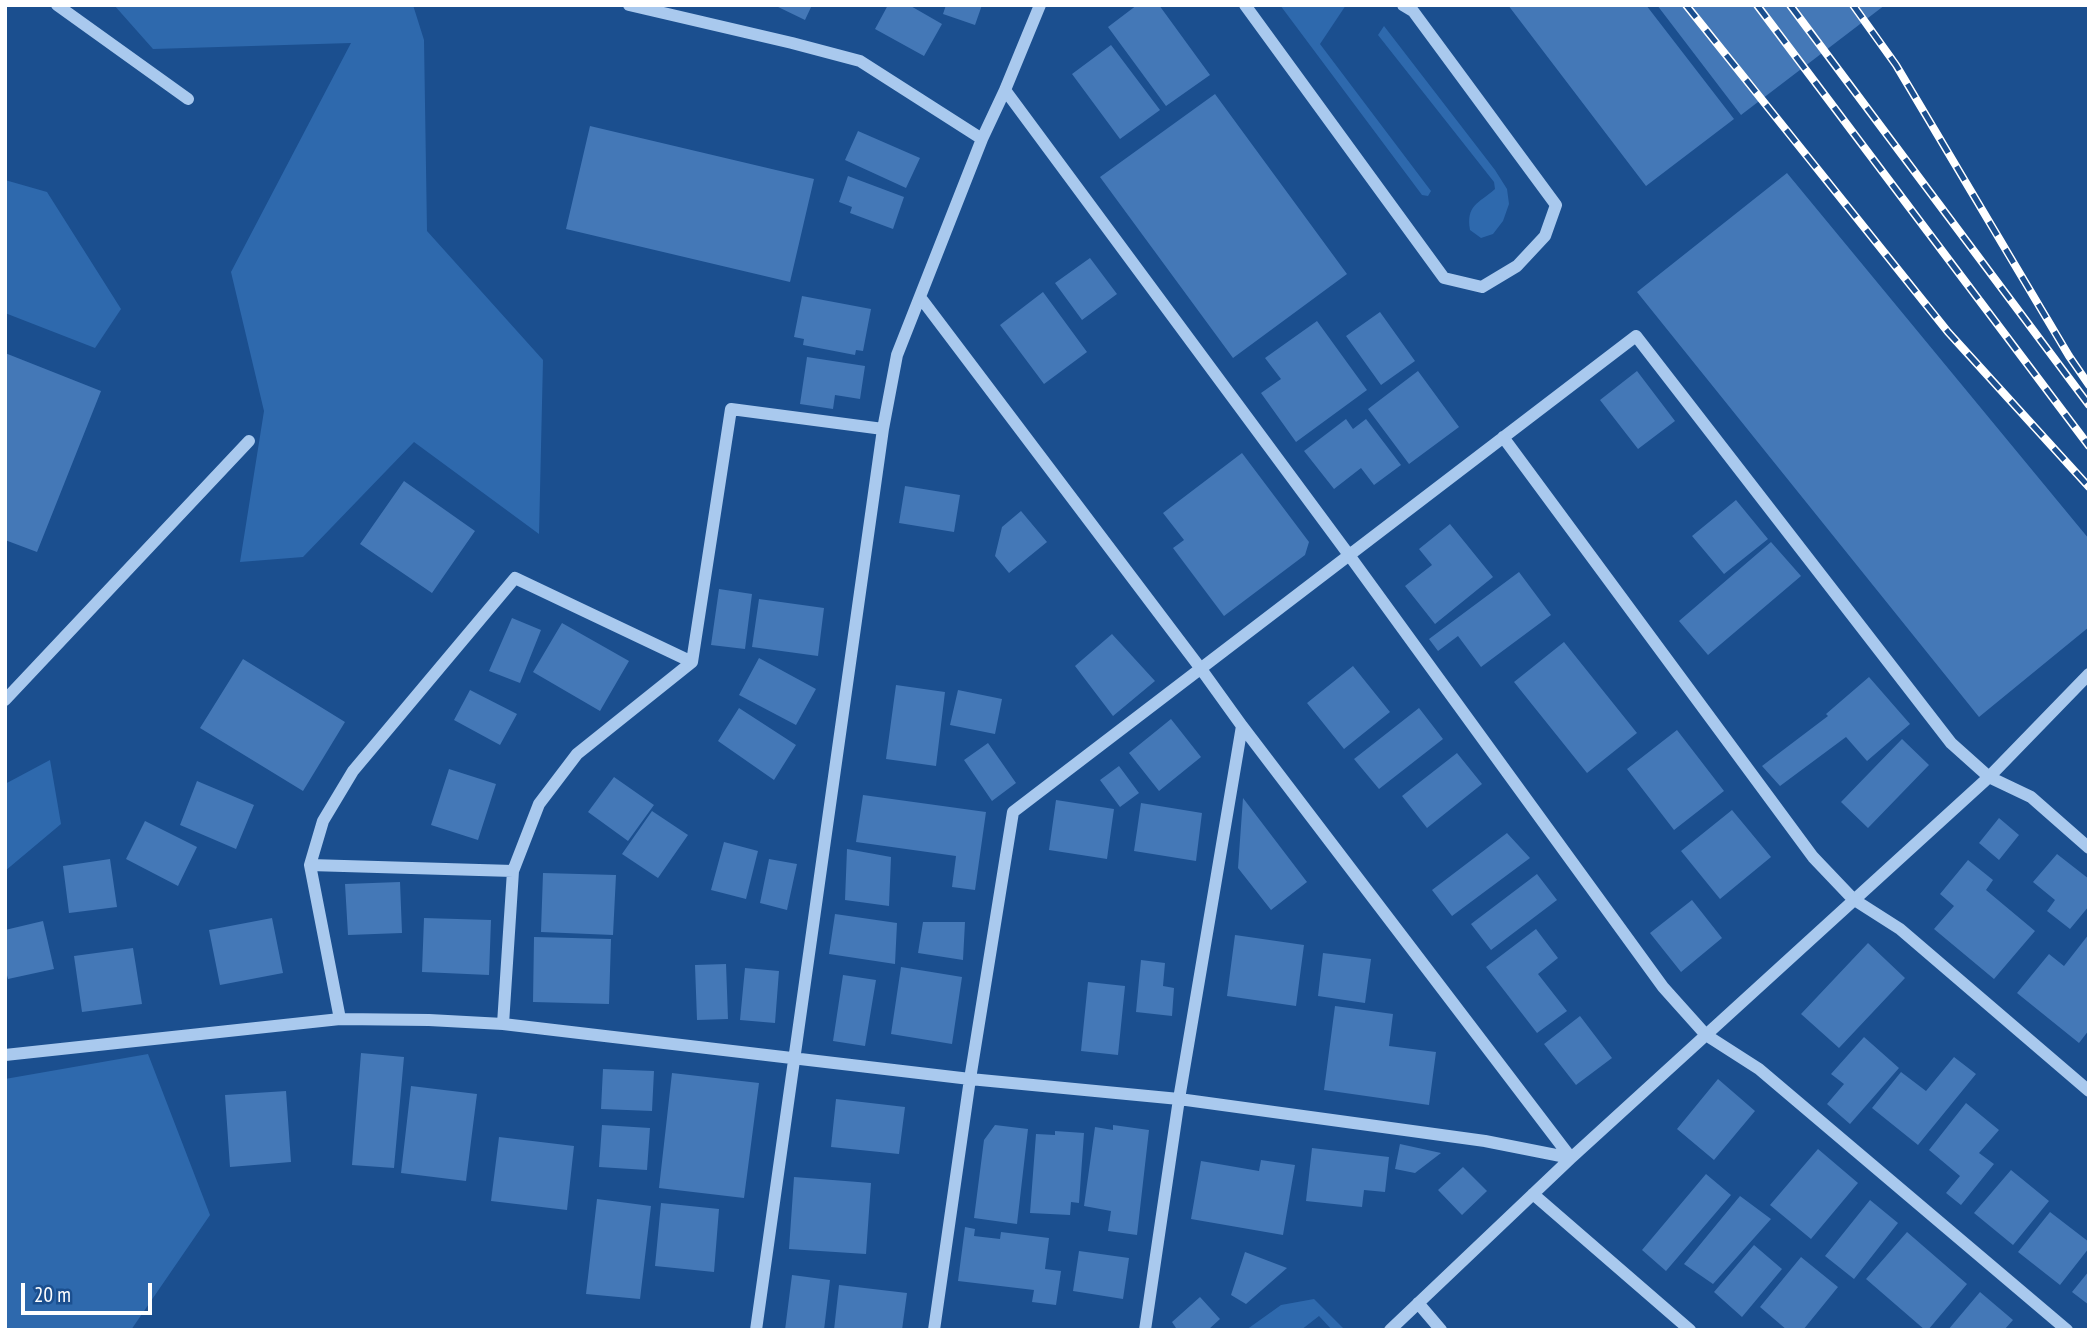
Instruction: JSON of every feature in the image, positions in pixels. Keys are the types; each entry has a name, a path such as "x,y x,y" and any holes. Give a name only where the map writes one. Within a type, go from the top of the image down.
{"street":[{"path":"57,5 188,99"},
{"path":"629,5 860,61 982,139"},
{"path":"756,1330 883,429 897,355 982,139 1006,90 1040,5"},
{"path":"1245,5 1444,278 1482,287 1517,266 1545,236 1556,205 1413,10 1403,5"},
{"path":"1006,90 1664,987 1706,1034 1759,1069 2067,1330"},
{"path":"920,297 1571,1158"},
{"path":"934,1330 970,1079 1013,812 1636,336 1951,743 1989,777 2031,797 2089,848"},
{"path":"503,1024 513,871 539,804 577,754 692,662 731,409 883,429"},
{"path":"1503,437 1813,857 1853,899 1900,929 2089,1091"},
{"path":"5,700 249,441"},
{"path":"340,1019 310,864 323,821 353,771 516,578 692,662"},
{"path":"1390,1330 1571,1158 1989,777 2089,674"},
{"path":"1145,1330 1179,1099 1242,726"},
{"path":"310,864 513,871"},
{"path":"5,1055 340,1019 503,1024 795,1060 1179,1099 1485,1141 1571,1158"},
{"path":"1533,1194 1690,1330"},
{"path":"1418,1303 1441,1330"}],"shaded area":[{"path":"114,5 413,5 424,40 427,231 543,360 539,534 414,442 303,557 240,562 264,411 231,272 351,43 153,49"},
{"path":"1280,5 1346,5 1320,44 1431,191 1428,196 1422,195"},
{"path":"1384,26 1507,189 1509,204 1503,221 1493,234 1481,238 1470,230 1469,222 1475,206 1495,189 1494,182 1378,35"},
{"path":"5,180 47,192 121,309 95,348 5,313"},
{"path":"50,760 61,824 5,871 5,784"},
{"path":"148,1054 210,1215 131,1330 5,1330 5,1079"},
{"path":"1314,1299 1345,1330 1332,1330 1319,1316 1301,1330 1246,1330 1281,1305"}],"building":[{"path":"774,5 812,5 805,20"},
{"path":"888,5 909,5 942,24 924,56 875,29"},
{"path":"946,5 982,5 975,25 943,14"},
{"path":"1137,5 1159,5 1210,75 1166,106 1108,27"},
{"path":"1508,5 1646,5 1734,119 1646,186"},
{"path":"1657,5 1885,5 1741,115"},
{"path":"1111,45 1160,110 1120,139 1072,74"},
{"path":"1215,94 1347,274 1233,358 1100,177"},
{"path":"590,126 814,179 790,282 566,229"},
{"path":"858,131 920,158 906,188 845,160"},
{"path":"1787,173 2089,539 2089,627 1979,717 1637,292"},
{"path":"848,176 904,197 893,229 850,213 852,207 839,202"},
{"path":"1090,258 1117,294 1082,320 1055,283"},
{"path":"1043,292 1087,352 1044,384 1000,325"},
{"path":"802,296 871,309 863,351 856,350 855,355 803,345 804,339 794,337"},
{"path":"1380,312 1415,361 1381,385 1346,336"},
{"path":"1317,321 1367,390 1296,442 1261,393 1281,379 1265,358"},
{"path":"5,353 101,391 37,552 5,540"},
{"path":"807,357 865,366 860,399 835,395 833,409 800,404"},
{"path":"1418,371 1459,427 1409,464 1368,409"},
{"path":"1637,371 1675,421 1638,449 1600,400"},
{"path":"1346,419 1353,429 1366,419 1401,465 1374,485 1361,468 1334,489 1304,451"},
{"path":"1242,453 1309,542 1305,555 1224,616 1173,548 1184,540 1163,513"},
{"path":"404,481 475,531 432,593 360,544"},
{"path":"905,486 960,495 954,532 899,523"},
{"path":"1736,500 1768,539 1724,574 1692,536"},
{"path":"1021,511 1047,542 1009,573 995,556 1002,527"},
{"path":"1450,524 1493,577 1435,624 1405,586 1432,565 1419,549"},
{"path":"1771,542 1801,576 1708,655 1679,621"},
{"path":"1519,572 1551,615 1481,667 1458,636 1438,651 1429,639"},
{"path":"719,589 752,594 745,649 711,645"},
{"path":"759,599 824,608 818,656 752,647"},
{"path":"512,618 541,630 520,683 489,671"},
{"path":"562,623 629,661 600,711 533,672"},
{"path":"1112,634 1155,681 1113,716 1075,666"},
{"path":"1564,642 1637,733 1587,773 1514,682"},
{"path":"759,658 816,689 796,725 739,695"},
{"path":"243,659 345,722 303,791 200,728"},
{"path":"1353,666 1390,712 1344,749 1307,703"},
{"path":"1869,677 1910,724 1867,761 1846,737 1780,786 1762,766 1828,716 1826,714"},
{"path":"896,685 945,692 936,766 886,759"},
{"path":"470,690 517,714 500,745 454,720"},
{"path":"958,690 1002,699 995,734 950,725"},
{"path":"739,708 796,745 774,780 718,741"},
{"path":"1419,708 1443,739 1379,789 1354,759"},
{"path":"1171,719 1201,757 1159,791 1129,753"},
{"path":"1677,730 1724,791 1674,830 1627,769"},
{"path":"1902,739 1929,765 1868,828 1841,802"},
{"path":"988,743 1016,783 992,801 964,760"},
{"path":"1457,753 1482,784 1427,828 1402,796"},
{"path":"1119,766 1139,793 1120,807 1100,780"},
{"path":"449,769 496,784 478,840 431,825"},
{"path":"614,777 654,805 628,841 588,812"},
{"path":"197,781 254,805 236,849 180,825"},
{"path":"863,795 986,812 975,890 952,887 956,856 856,842"},
{"path":"1243,798 1307,882 1271,910 1238,868"},
{"path":"1056,800 1114,809 1107,859 1049,850"},
{"path":"1141,803 1202,813 1196,861 1134,851"},
{"path":"1732,810 1771,857 1720,899 1681,851"},
{"path":"652,811 688,835 658,878 622,854"},
{"path":"1999,818 2019,835 1999,860 1979,843"},
{"path":"145,821 197,847 178,886 126,859"},
{"path":"1507,833 1530,858 1452,916 1432,890"},
{"path":"724,842 758,851 746,899 711,890"},
{"path":"847,849 891,857 889,906 845,900"},
{"path":"2057,854 2089,879 2089,906 2070,929 2047,911 2055,900 2033,882"},
{"path":"110,859 117,907 69,913 63,866"},
{"path":"769,859 797,864 787,910 760,903"},
{"path":"1968,860 1993,880 1986,890 2035,931 1994,979 1934,929 1954,906 1940,894"},
{"path":"543,873 616,875 613,935 541,932"},
{"path":"1537,874 1557,900 1491,950 1471,924"},
{"path":"400,882 402,933 348,935 345,884"},
{"path":"1692,900 1722,938 1681,972 1650,933"},
{"path":"835,914 897,923 895,964 829,954"},
{"path":"272,918 283,973 220,985 209,930"},
{"path":"424,918 491,920 489,975 422,972"},
{"path":"43,921 54,969 8,979 5,968 5,930"},
{"path":"923,922 965,922 963,960 918,953"},
{"path":"1536,929 1558,958 1538,974 1567,1011 1537,1033 1486,967"},
{"path":"2089,934 2089,1030 2079,1043 2017,993 2049,954 2064,966"},
{"path":"1235,935 1304,945 1296,1006 1227,996"},
{"path":"534,937 611,939 609,1004 533,1002"},
{"path":"1868,943 1905,978 1839,1048 1801,1014"},
{"path":"133,948 142,1004 82,1012 74,956"},
{"path":"1323,953 1371,959 1365,1003 1318,996"},
{"path":"1141,960 1165,963 1163,986 1174,988 1172,1016 1136,1012"},
{"path":"726,964 728,1019 697,1020 695,965"},
{"path":"901,967 962,977 952,1044 891,1034"},
{"path":"745,968 779,971 775,1023 740,1020"},
{"path":"843,975 876,980 865,1046 833,1041"},
{"path":"1088,982 1125,986 1118,1055 1081,1051"},
{"path":"1335,1006 1393,1014 1389,1046 1436,1052 1429,1105 1324,1090"},
{"path":"1580,1016 1612,1058 1576,1085 1544,1044"},
{"path":"1864,1037 1899,1068 1850,1124 1827,1104 1844,1084 1831,1074"},
{"path":"361,1053 404,1057 394,1168 352,1165"},
{"path":"1954,1057 1976,1074 1918,1145 1872,1108 1901,1072 1926,1091"},
{"path":"603,1069 654,1071 652,1111 601,1109"},
{"path":"672,1073 759,1083 744,1198 659,1188"},
{"path":"1718,1079 1755,1111 1714,1160 1677,1129"},
{"path":"411,1086 477,1094 466,1181 401,1173"},
{"path":"286,1091 291,1162 230,1167 225,1095"},
{"path":"836,1099 905,1107 899,1154 831,1147"},
{"path":"1966,1103 1999,1130 1979,1153 1994,1164 1961,1205 1946,1193 1960,1176 1929,1150"},
{"path":"602,1125 650,1128 647,1170 599,1167"},
{"path":"995,1125 1028,1129 1017,1224 974,1218 984,1140"},
{"path":"1113,1125 1149,1130 1137,1235 1108,1231 1111,1211 1084,1206 1095,1127 1113,1130"},
{"path":"1055,1131 1084,1133 1079,1203 1071,1202 1070,1215 1030,1213 1036,1134 1055,1135"},
{"path":"499,1137 574,1146 567,1210 491,1201"},
{"path":"1400,1144 1441,1153 1415,1173 1395,1169"},
{"path":"1312,1148 1389,1157 1385,1192 1364,1190 1362,1207 1306,1201"},
{"path":"1818,1149 1858,1183 1811,1239 1770,1205"},
{"path":"1261,1160 1295,1165 1283,1235 1191,1219 1201,1161 1259,1171"},
{"path":"1463,1167 1487,1191 1462,1215 1438,1190"},
{"path":"2011,1170 2049,1201 2013,1245 1974,1213"},
{"path":"1706,1174 1731,1195 1666,1271 1642,1250"},
{"path":"794,1177 871,1183 866,1254 789,1249"},
{"path":"1740,1196 1771,1219 1713,1284 1684,1264"},
{"path":"597,1199 651,1206 640,1299 586,1294"},
{"path":"1870,1200 1898,1223 1854,1279 1825,1256"},
{"path":"661,1203 719,1209 714,1272 655,1266"},
{"path":"2050,1212 2089,1242 2089,1248 2060,1285 2018,1252"},
{"path":"965,1227 975,1229 974,1236 1000,1239 1001,1232 1049,1238 1045,1269 1061,1271 1056,1305 1032,1302 1034,1290 958,1281"},
{"path":"1907,1232 1967,1284 1928,1330 1866,1279"},
{"path":"1754,1245 1782,1269 1742,1317 1714,1292"},
{"path":"1079,1251 1129,1258 1123,1299 1073,1291"},
{"path":"1245,1252 1287,1268 1246,1304 1231,1295"},
{"path":"1801,1257 1838,1287 1803,1330 1787,1330 1760,1307"},
{"path":"2089,1271 2089,1305 2072,1292"},
{"path":"792,1275 830,1280 824,1330 785,1330"},
{"path":"839,1285 907,1293 902,1330 834,1330"},
{"path":"1980,1292 2013,1320 2004,1330 1948,1330"},
{"path":"1200,1297 1220,1319 1208,1330 1174,1330 1176,1328 1172,1322"}],"railway":[{"path":"1686,5 1948,332 2089,487"},
{"path":"1757,5 2089,446"},
{"path":"1790,5 2089,405"},
{"path":"1853,5 1896,65 2069,356 2089,385"}]}
